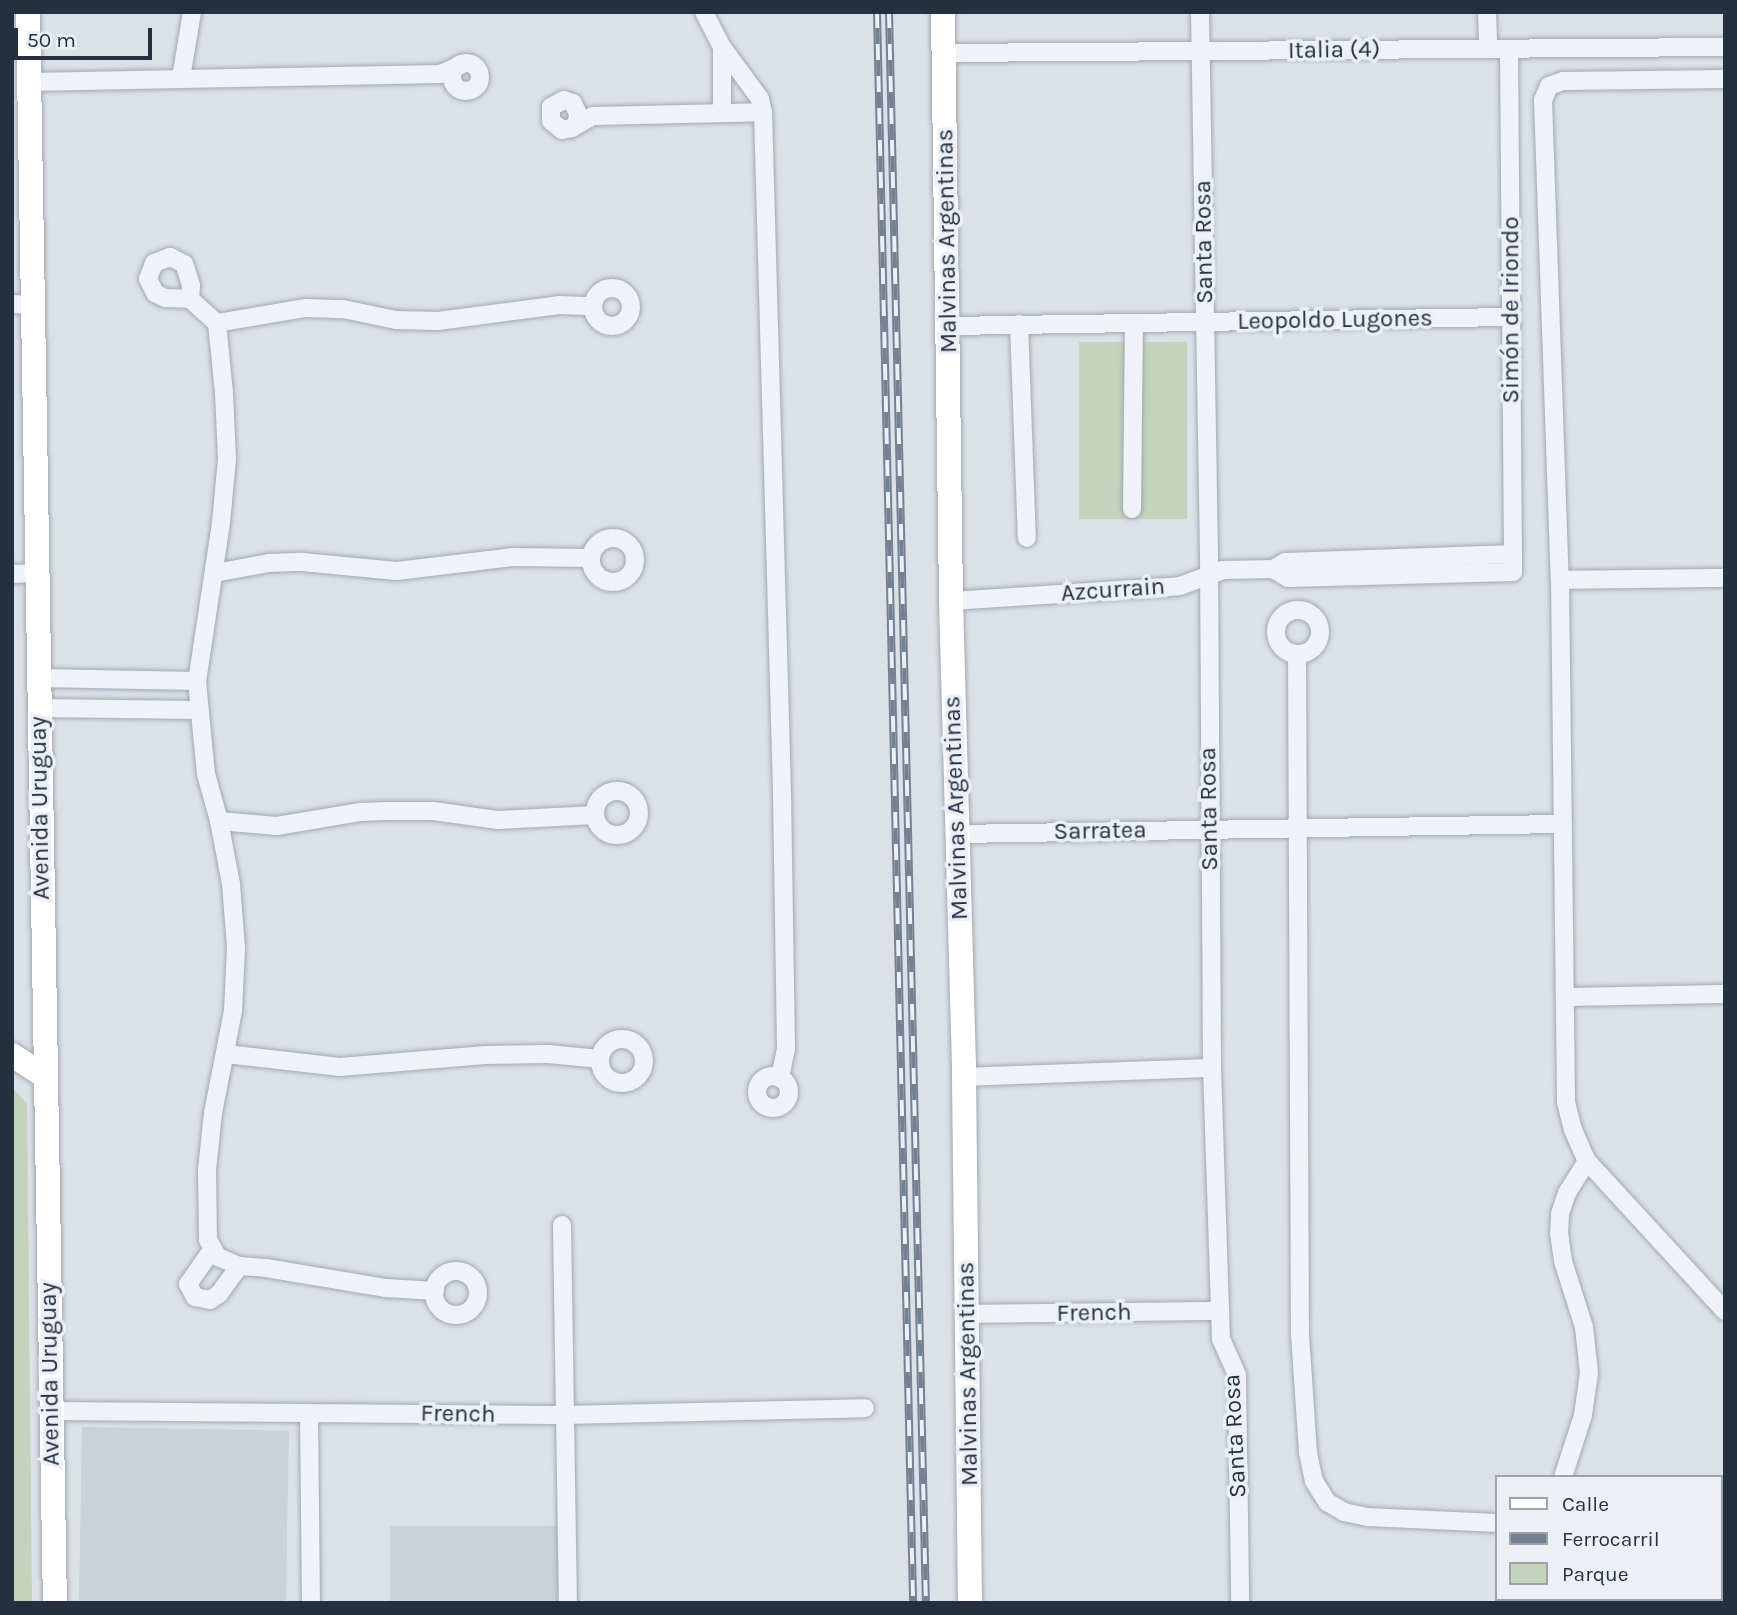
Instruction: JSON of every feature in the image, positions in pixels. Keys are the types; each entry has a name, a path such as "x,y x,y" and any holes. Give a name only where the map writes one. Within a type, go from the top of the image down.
{"main road":[{"name":"Avenida Uruguay","path":"28,12 29,82 22,305 24,574 38,678 39,708 55,1603"},
{"name":"Malvinas Argentinas","path":"943,12 951,601 964,1077 970,1603"},
{"path":"12,1055 44,1076"}],"street":[{"path":"181,78 192,12"},
{"path":"704,12 722,47 760,99 764,112 782,793 786,1049 780,1078"},
{"name":"Santa Rosa","path":"1200,12 1206,322 1212,1068 1221,1339 1237,1375 1240,1603"},
{"path":"1488,12 1488,49"},
{"path":"722,47 722,113"},
{"name":"Italia (4)","path":"944,53 1725,47"},
{"name":"Simón de Iriondo","path":"1509,49 1513,563"},
{"path":"29,82 451,74"},
{"path":"1725,79 1563,81 1549,86 1543,100 1560,580 1566,1102 1573,1130 1587,1161 1725,1311"},
{"path":"576,116 764,112"},
{"path":"190,299 217,323 227,459 215,573 200,643 197,681 206,774 219,821 231,884 236,948 233,1011 213,1113 207,1170 208,1240 218,1257 239,1266 266,1268 386,1289 435,1291"},
{"path":"217,323 306,308 343,309 396,320 438,321 559,305 593,306"},
{"name":"Leopoldo Lugones","path":"949,326 1511,317"},
{"path":"1132,509 1134,323"},
{"path":"1019,324 1027,538"},
{"path":"215,573 269,563 302,562 397,571 512,556 591,558"},
{"name":"Azcurrain","path":"951,601 1181,586 1223,570 1273,569 1285,562 1513,563"},
{"path":"1560,580 1725,578"},
{"path":"1297,654 1300,1335 1308,1452 1314,1481 1327,1502 1344,1512 1368,1517 1496,1523"},
{"path":"38,678 197,681"},
{"path":"39,708 198,710"},
{"path":"219,821 277,826 387,811 433,811 498,820 595,815"},
{"name":"Sarratea","path":"957,834 1563,824"},
{"path":"1565,997 1725,994"},
{"path":"226,1054 353,1067 486,1055 548,1054 600,1059"},
{"path":"964,1077 1212,1068"},
{"path":"1564,1475 1583,1415 1589,1373 1584,1327 1563,1261 1559,1234 1560,1214 1567,1193 1587,1161"},
{"path":"562,1226 568,1603"},
{"path":"212,1250 188,1284 195,1297 210,1300 219,1294 239,1266"},
{"name":"French","path":"968,1314 1219,1311"},
{"name":"French","path":"51,1411 563,1415 865,1408"},
{"path":"309,1413 311,1603"}],"shaded area":[{"path":"82,1427 289,1431 286,1603 79,1603"},
{"path":"390,1526 557,1526 557,1603 390,1603"}],"green space":[{"path":"1079,342 1187,342 1187,519 1079,519"},
{"path":"12,1087 27,1104 32,1603 12,1603"}],"railway":[{"path":"877,12 913,1603"},
{"path":"889,12 926,1603"}]}
